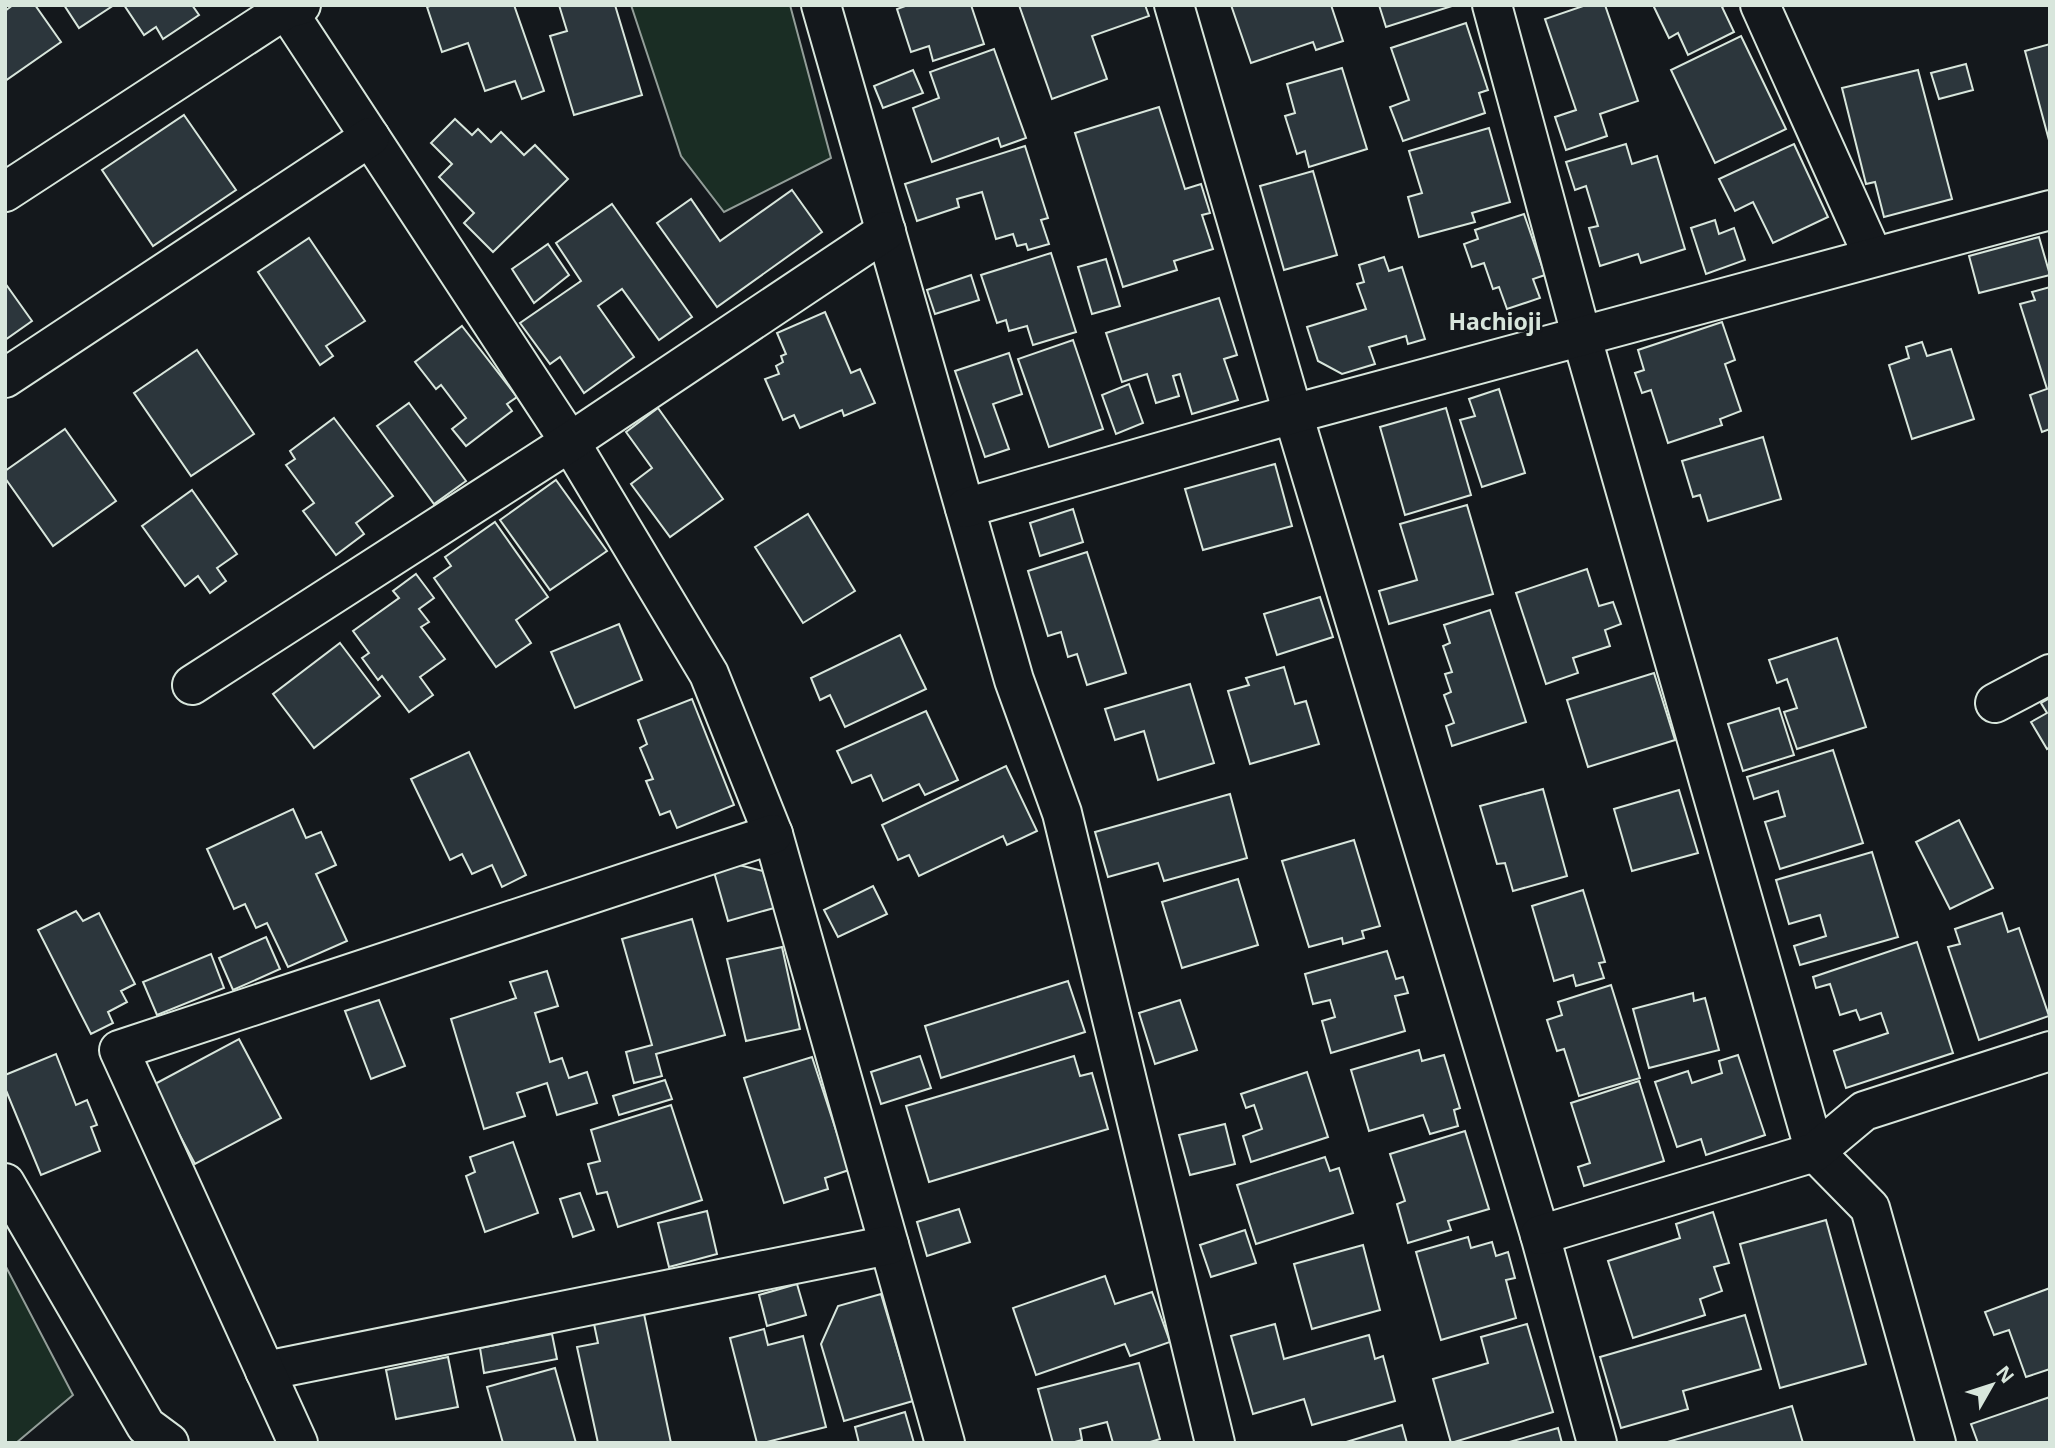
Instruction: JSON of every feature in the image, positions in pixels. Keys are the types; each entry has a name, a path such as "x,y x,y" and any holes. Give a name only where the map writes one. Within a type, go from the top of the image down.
{"street":[{"path":"821,5 1014,680 1062,813 1215,1443"},
{"path":"1174,5 1293,414 1540,1235 1597,1443"},
{"path":"1492,5 1582,338 1815,1152 1870,1208 1936,1443"},
{"path":"1760,5 1873,256"},
{"path":"5,192 293,7 370,137 570,442 709,674 773,834 945,1443"},
{"path":"5,378 370,137"},
{"path":"965,508 1293,414 2050,210"},
{"path":"192,685 570,442 886,231"},
{"path":"1995,703 2050,674"},
{"path":"298,1443 119,1050 773,834"},
{"path":"1540,1235 1815,1152 1864,1111 2050,1051"},
{"path":"5,1183 146,1426 169,1443"},
{"path":"265,1371 889,1245"}],"green space":[{"path":"631,5 790,5 831,158 724,212 681,156"},
{"path":"5,1265 73,1395 16,1443 5,1443"}],"building":[{"path":"13,5 35,5 61,42 5,81 5,11"},
{"path":"64,5 114,5 79,28"},
{"path":"124,5 192,5 199,15 163,39 156,27 144,35"},
{"path":"514,5 544,91 522,99 515,81 485,91 468,43 442,52 427,7"},
{"path":"559,5 615,5 642,95 574,115 550,36 567,31"},
{"path":"908,5 971,5 984,44 933,61 929,46 911,52 897,9"},
{"path":"1019,5 1145,5 1149,16 1092,36 1107,79 1052,99"},
{"path":"1231,5 1331,5 1343,41 1316,50 1313,42 1251,63"},
{"path":"1379,5 1455,5 1386,27"},
{"path":"1586,5 1605,5 1638,101 1600,114 1607,136 1566,150 1555,117 1576,110 1545,19"},
{"path":"1653,5 1726,5 1722,7 1734,32 1688,55 1678,33 1669,38"},
{"path":"1466,23 1488,90 1479,93 1485,113 1403,141 1390,107 1409,100 1391,48"},
{"path":"1741,36 1786,129 1715,163 1671,70"},
{"path":"2050,44 2050,144 2025,51"},
{"path":"994,49 1026,138 1001,147 998,138 932,162 913,108 939,98 930,72"},
{"path":"1966,64 1973,90 1939,99 1931,73"},
{"path":"1342,68 1367,149 1309,167 1305,151 1297,154 1285,116 1295,113 1287,84"},
{"path":"913,70 923,93 883,108 874,86"},
{"path":"1918,70 1952,199 1884,217 1875,182 1866,184 1842,88"},
{"path":"1159,107 1185,189 1201,184 1210,213 1202,215 1213,249 1174,261 1177,270 1123,287 1075,133"},
{"path":"184,115 236,190 153,246 102,170"},
{"path":"455,119 472,135 478,129 491,142 501,132 524,155 535,145 568,179 493,252 464,223 474,213 439,177 452,164 431,143"},
{"path":"1489,128 1510,202 1472,213 1475,222 1419,237 1408,197 1422,193 1409,151"},
{"path":"1626,144 1632,164 1657,156 1685,249 1641,263 1638,254 1600,266 1589,228 1598,226 1586,186 1575,190 1566,162"},
{"path":"1794,144 1828,217 1773,243 1753,202 1735,211 1719,179"},
{"path":"1025,146 1048,218 1041,220 1049,244 1028,250 1026,244 1017,246 1013,234 996,239 982,192 957,199 959,207 917,221 905,184"},
{"path":"1313,171 1337,255 1284,270 1260,186"},
{"path":"792,190 822,232 717,307 657,223 691,199 720,241"},
{"path":"612,204 692,317 659,340 622,289 598,306 634,357 584,393 560,357 550,364 520,323 581,281 556,243"},
{"path":"1524,214 1545,275 1533,279 1540,298 1507,309 1499,287 1493,289 1484,263 1472,267 1464,244 1478,239 1475,230"},
{"path":"1715,220 1719,234 1734,228 1745,260 1706,274 1691,228"},
{"path":"2039,237 2050,275 1979,293 1969,256"},
{"path":"309,238 365,321 326,346 333,356 320,365 258,272"},
{"path":"548,244 569,275 534,303 512,269"},
{"path":"1051,253 1076,332 1033,345 1027,326 1009,331 1006,320 997,323 981,275"},
{"path":"1384,257 1389,271 1402,267 1425,339 1408,344 1406,336 1369,347 1375,364 1342,374 1318,361 1307,327 1366,309 1357,284 1364,282 1359,265"},
{"path":"1106,259 1120,306 1092,314 1078,267"},
{"path":"971,275 979,300 935,314 927,290"},
{"path":"5,283 32,321 5,340"},
{"path":"2050,287 2050,429 2042,432 2030,395 2047,389 2020,304 2035,300 2032,292"},
{"path":"1219,298 1237,355 1224,359 1238,400 1192,414 1180,374 1173,376 1179,396 1156,403 1147,374 1122,382 1106,333"},
{"path":"825,312 851,373 860,369 875,403 844,416 842,410 800,428 794,415 783,420 765,379 779,374 776,366 783,362 781,356 786,354 777,333"},
{"path":"1722,322 1735,360 1725,364 1741,411 1720,419 1722,425 1668,443 1651,390 1642,393 1635,373 1644,370 1638,350"},
{"path":"462,326 517,397 507,404 512,411 466,446 452,429 466,418 441,385 436,389 415,362"},
{"path":"1073,340 1103,429 1049,447 1018,359"},
{"path":"1922,342 1927,356 1951,349 1974,419 1912,439 1889,365 1909,358 1906,347"},
{"path":"197,350 254,434 191,476 134,393"},
{"path":"1009,353 1022,394 993,404 1009,449 985,457 955,371"},
{"path":"1129,384 1143,423 1116,434 1102,395"},
{"path":"1499,389 1525,473 1482,487 1460,420 1475,416 1469,399"},
{"path":"409,403 466,481 434,504 377,426"},
{"path":"658,408 723,499 670,537 631,484 652,468 626,432"},
{"path":"1446,408 1471,495 1405,515 1380,427"},
{"path":"334,418 393,496 356,523 364,534 336,555 303,511 314,503 286,465 295,459 290,451"},
{"path":"65,429 116,501 53,546 5,478 5,471"},
{"path":"1763,437 1781,499 1708,521 1700,495 1693,497 1682,461"},
{"path":"1275,464 1292,526 1203,550 1185,489"},
{"path":"556,480 607,551 550,590 500,520"},
{"path":"192,490 237,554 217,568 226,581 210,593 198,576 185,586 142,526"},
{"path":"1467,505 1493,594 1389,624 1379,591 1417,580 1400,524"},
{"path":"1073,509 1083,542 1040,556 1030,523"},
{"path":"808,514 855,591 803,623 755,547"},
{"path":"495,522 548,597 516,620 531,643 496,667 434,578 451,566 445,557"},
{"path":"1087,552 1126,673 1087,685 1077,654 1068,657 1061,632 1048,636 1028,571"},
{"path":"1587,569 1599,606 1613,602 1621,624 1605,630 1610,646 1573,658 1578,673 1546,684 1516,593"},
{"path":"416,574 434,598 419,609 429,622 421,627 445,659 420,677 433,695 409,712 382,676 378,680 362,658 369,653 353,631 399,598 393,591"},
{"path":"1320,597 1333,637 1277,655 1264,614"},
{"path":"1490,610 1526,722 1452,746 1446,726 1454,723 1444,695 1451,692 1445,674 1452,672 1443,646 1450,643 1444,625"},
{"path":"619,624 642,680 575,708 551,652"},
{"path":"900,635 926,689 845,727 830,695 820,700 811,678"},
{"path":"1837,638 1866,727 1797,749 1784,712 1797,708 1787,679 1777,683 1769,660"},
{"path":"340,643 380,696 314,748 273,694"},
{"path":"1284,667 1295,704 1306,701 1319,744 1250,764 1228,691 1249,685 1246,678"},
{"path":"1654,673 1675,740 1588,767 1567,700"},
{"path":"1190,684 1214,763 1158,780 1144,731 1115,740 1105,709"},
{"path":"2050,698 2050,747 2047,749 2031,722 2047,713 2041,703"},
{"path":"692,699 734,805 677,828 670,811 660,815 646,781 653,779 640,748 647,744 638,720"},
{"path":"1779,708 1794,755 1743,771 1728,724"},
{"path":"926,711 958,780 925,795 919,784 883,801 871,775 852,783 837,751"},
{"path":"1833,750 1863,843 1780,869 1765,822 1785,816 1778,791 1754,799 1747,777"},
{"path":"469,752 526,875 502,887 492,865 472,874 462,854 450,860 411,779"},
{"path":"1006,766 1037,831 1007,845 1003,836 919,876 909,855 898,860 882,825"},
{"path":"1543,789 1567,876 1513,891 1505,863 1497,864 1480,806"},
{"path":"1679,790 1698,853 1632,871 1614,809"},
{"path":"1230,794 1247,858 1164,881 1158,863 1108,877 1095,832"},
{"path":"293,809 306,838 321,832 336,865 316,874 347,941 288,967 267,923 256,928 245,904 234,909 207,849"},
{"path":"1959,820 1993,888 1950,909 1916,842"},
{"path":"1354,840 1380,926 1362,931 1364,938 1343,944 1342,938 1309,947 1282,861"},
{"path":"1872,852 1898,937 1800,965 1794,946 1826,936 1820,915 1789,924 1776,880"},
{"path":"739,865 763,871 774,908 728,921 714,872"},
{"path":"1238,879 1258,945 1182,968 1162,902"},
{"path":"873,886 887,914 838,937 824,910"},
{"path":"1583,890 1605,962 1599,963 1604,978 1576,986 1573,975 1554,981 1532,906"},
{"path":"76,911 83,921 99,913 135,984 121,991 127,1002 108,1012 113,1023 91,1034 38,930"},
{"path":"2002,913 2008,932 2019,928 2049,1016 1979,1040 1948,947 1960,944 1955,929"},
{"path":"692,919 725,1035 656,1054 662,1076 634,1083 626,1052 652,1045 622,939"},
{"path":"266,937 280,969 233,990 219,958"},
{"path":"1917,942 1953,1053 1846,1088 1834,1051 1888,1033 1881,1013 1860,1020 1856,1010 1840,1015 1830,984 1816,988 1813,977"},
{"path":"782,947 800,1029 746,1041 727,959"},
{"path":"1387,951 1396,979 1403,977 1408,993 1395,996 1405,1031 1331,1053 1322,1021 1335,1017 1330,1000 1313,1004 1305,974"},
{"path":"211,954 224,988 157,1015 143,982"},
{"path":"547,971 558,1006 535,1013 550,1062 562,1058 569,1078 587,1072 597,1103 557,1115 547,1083 517,1093 525,1116 484,1129 451,1019 516,998 510,982"},
{"path":"1068,981 1085,1032 941,1078 925,1026"},
{"path":"1611,985 1640,1078 1579,1096 1564,1049 1557,1051 1547,1020 1562,1015 1558,1002"},
{"path":"1693,993 1694,1001 1705,998 1719,1050 1649,1068 1633,1009"},
{"path":"379,1000 405,1066 371,1079 345,1011"},
{"path":"1180,1000 1197,1050 1155,1064 1139,1013"},
{"path":"239,1039 281,1118 195,1164 153,1085"},
{"path":"1419,1050 1422,1061 1444,1055 1460,1108 1454,1110 1458,1126 1430,1134 1423,1115 1369,1131 1351,1070"},
{"path":"56,1054 76,1105 87,1100 97,1125 91,1127 100,1151 41,1175 5,1088 5,1075"},
{"path":"1738,1055 1765,1135 1706,1155 1701,1139 1677,1147 1655,1082 1688,1071 1692,1083 1722,1073 1719,1061"},
{"path":"920,1056 931,1088 881,1104 871,1072"},
{"path":"1074,1056 1080,1076 1092,1073 1108,1129 929,1182 906,1106"},
{"path":"812,1057 849,1170 825,1178 828,1189 784,1203 744,1078"},
{"path":"1307,1072 1328,1137 1251,1162 1243,1136 1262,1129 1254,1105 1246,1108 1241,1094"},
{"path":"665,1080 672,1099 619,1115 613,1096"},
{"path":"1639,1081 1664,1161 1584,1186 1578,1167 1590,1163 1571,1103"},
{"path":"671,1105 702,1200 618,1227 607,1192 597,1194 588,1164 600,1161 591,1130"},
{"path":"1225,1124 1235,1164 1190,1175 1179,1135"},
{"path":"1465,1131 1489,1209 1448,1221 1451,1230 1408,1243 1397,1204 1405,1201 1390,1154"},
{"path":"513,1142 538,1213 485,1232 466,1176 475,1172 470,1157"},
{"path":"1325,1157 1330,1171 1339,1168 1353,1213 1256,1244 1237,1185"},
{"path":"580,1193 594,1230 573,1237 560,1199"},
{"path":"959,1209 970,1242 927,1256 917,1222"},
{"path":"707,1211 717,1254 669,1267 658,1223"},
{"path":"1713,1212 1729,1263 1714,1267 1722,1291 1700,1299 1705,1315 1633,1338 1608,1261 1680,1238 1676,1224"},
{"path":"1826,1220 1866,1364 1780,1388 1740,1244"},
{"path":"1245,1230 1256,1263 1211,1277 1200,1245"},
{"path":"1468,1237 1471,1248 1492,1242 1496,1256 1508,1252 1515,1278 1506,1280 1516,1318 1441,1340 1416,1252"},
{"path":"1363,1245 1380,1310 1312,1329 1294,1264"},
{"path":"1105,1276 1115,1304 1152,1292 1170,1342 1130,1356 1125,1344 1036,1375 1013,1308"},
{"path":"797,1284 806,1315 767,1326 759,1295"},
{"path":"2050,1288 2050,1369 2026,1377 2009,1330 1994,1335 1985,1312"},
{"path":"881,1294 913,1401 844,1421 821,1344 838,1306"},
{"path":"644,1314 671,1443 598,1443 577,1347 598,1343 594,1324"},
{"path":"1745,1315 1761,1369 1683,1391 1688,1409 1621,1428 1600,1357"},
{"path":"1275,1324 1284,1359 1369,1335 1375,1359 1383,1356 1395,1401 1312,1425 1304,1399 1253,1414 1231,1336"},
{"path":"1527,1324 1553,1412 1451,1443 1433,1379 1488,1363 1481,1337"},
{"path":"764,1329 768,1345 803,1336 826,1427 757,1443 730,1338"},
{"path":"552,1334 557,1359 484,1373 480,1348"},
{"path":"448,1357 458,1407 396,1419 386,1370"},
{"path":"1139,1363 1160,1439 1147,1443 1113,1443 1107,1422 1080,1429 1082,1440 1053,1443 1038,1389"},
{"path":"555,1368 576,1443 503,1443 487,1387"},
{"path":"2050,1397 2050,1443 1978,1443 1971,1424"},
{"path":"1792,1406 1803,1443 1664,1443"},
{"path":"905,1412 914,1443 859,1443 855,1427"},
{"path":"1402,1425 1407,1443 1343,1443"},
{"path":"1558,1428 1562,1443 1506,1443"}],"district":[{"name":"Hachioji","path":"1495,322"}]}
